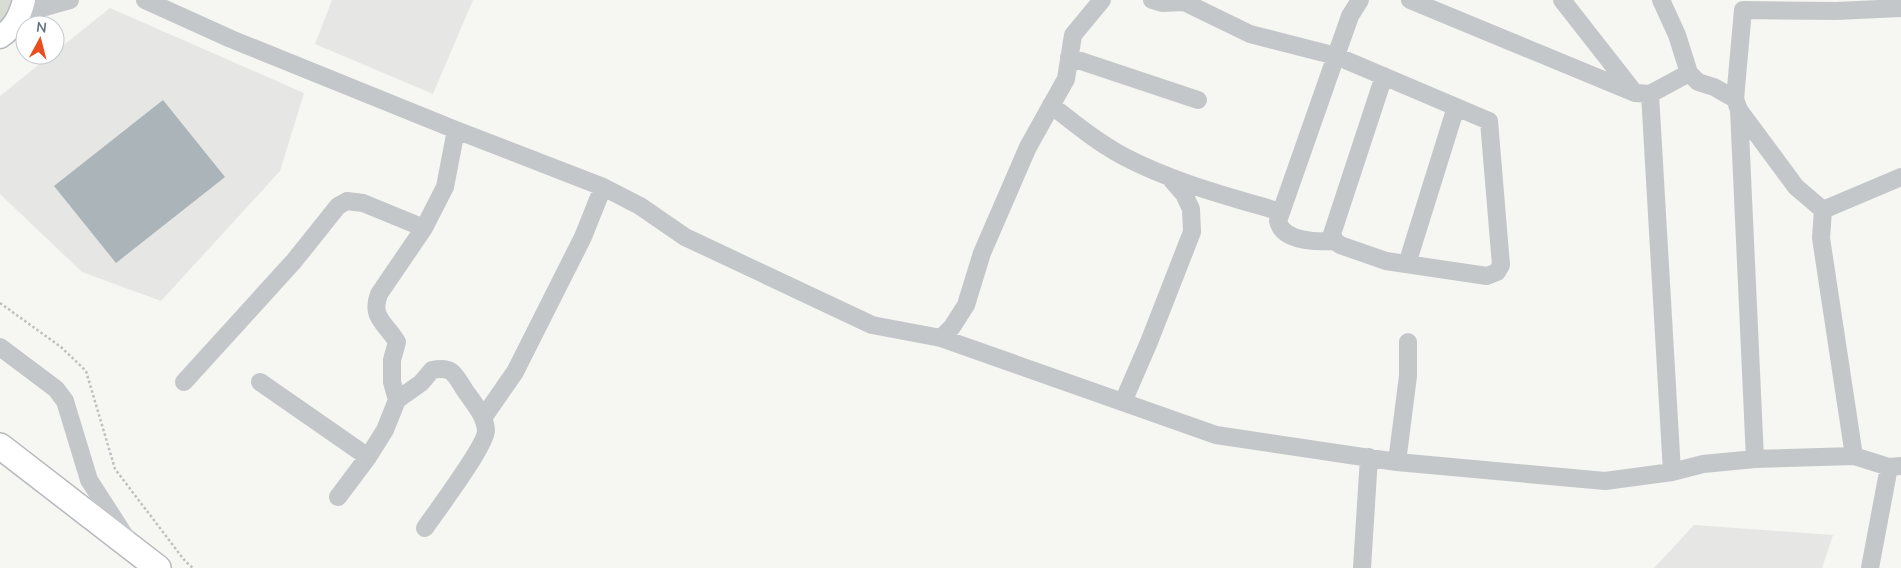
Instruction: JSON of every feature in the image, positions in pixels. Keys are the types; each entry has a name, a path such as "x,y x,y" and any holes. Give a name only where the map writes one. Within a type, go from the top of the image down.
{"highway":[{"path":"0,446 131,545 158,568"}],"main road":[{"path":"0,37 12,27 23,4"}],"street":[{"path":"23,4 70,0"},
{"path":"145,0 231,39 603,187 640,206 685,237 872,325 941,338 1216,436 1397,462 1604,481 1672,472 1703,464 1755,459 1854,456 1895,467 1870,568"},
{"path":"941,338 952,327 966,305 986,244 1028,147 1066,79 1073,35 1102,0"},
{"path":"1152,0 1162,3 1185,1 1250,34 1336,56 1384,76 1456,107 1489,120 1501,265 1497,272 1487,276 1407,264 1386,260 1336,242 1332,234 1384,76"},
{"path":"1336,242 1307,242 1286,233 1279,228 1278,222 1350,16 1360,0"},
{"path":"1410,0 1642,93 1689,73"},
{"path":"1562,0 1642,93 1672,472"},
{"path":"1661,0 1677,35 1689,73 1698,82 1714,87 1737,104 1796,187 1824,210"},
{"path":"1755,459 1737,104 1746,5 1836,11 1901,8"},
{"path":"1070,57 1198,100"},
{"path":"1052,104 1086,132 1122,155 1171,179 1280,212"},
{"path":"1407,264 1456,107"},
{"path":"397,400 392,382 392,360 397,342 391,331 377,316 375,306 379,294 424,228 445,187 456,130"},
{"path":"1824,210 1901,176"},
{"path":"1123,402 1149,342 1192,232 1191,208 1184,194 1171,179"},
{"path":"482,418 515,372 583,237 603,187"},
{"path":"184,382 294,261 338,206 347,201 363,203 424,228"},
{"path":"1824,210 1821,238 1854,456"},
{"path":"1397,462 1408,376 1408,342"},
{"path":"0,348 56,389 64,401 89,480 131,545"},
{"path":"338,497 368,457 385,430 397,400 421,383 432,370 444,368 454,373 482,418 486,431 480,448 425,528"},
{"path":"260,382 368,457"},
{"path":"1362,568 1369,457"}],"path":[{"path":"0,303 61,347 86,371 115,469 185,561 193,568"}],"shaded area":[{"path":"0,0 17,0 0,31"},
{"path":"332,0 473,0 433,94 315,44"},
{"path":"110,8 304,93 280,171 161,301 82,272 0,194 0,96 39,65 65,65 65,44","holes":["55,186 169,220 116,262"]},
{"path":"1694,525 1833,535 1822,568 1654,568"}],"building":[{"path":"163,100 225,177 116,263 54,186"}]}
